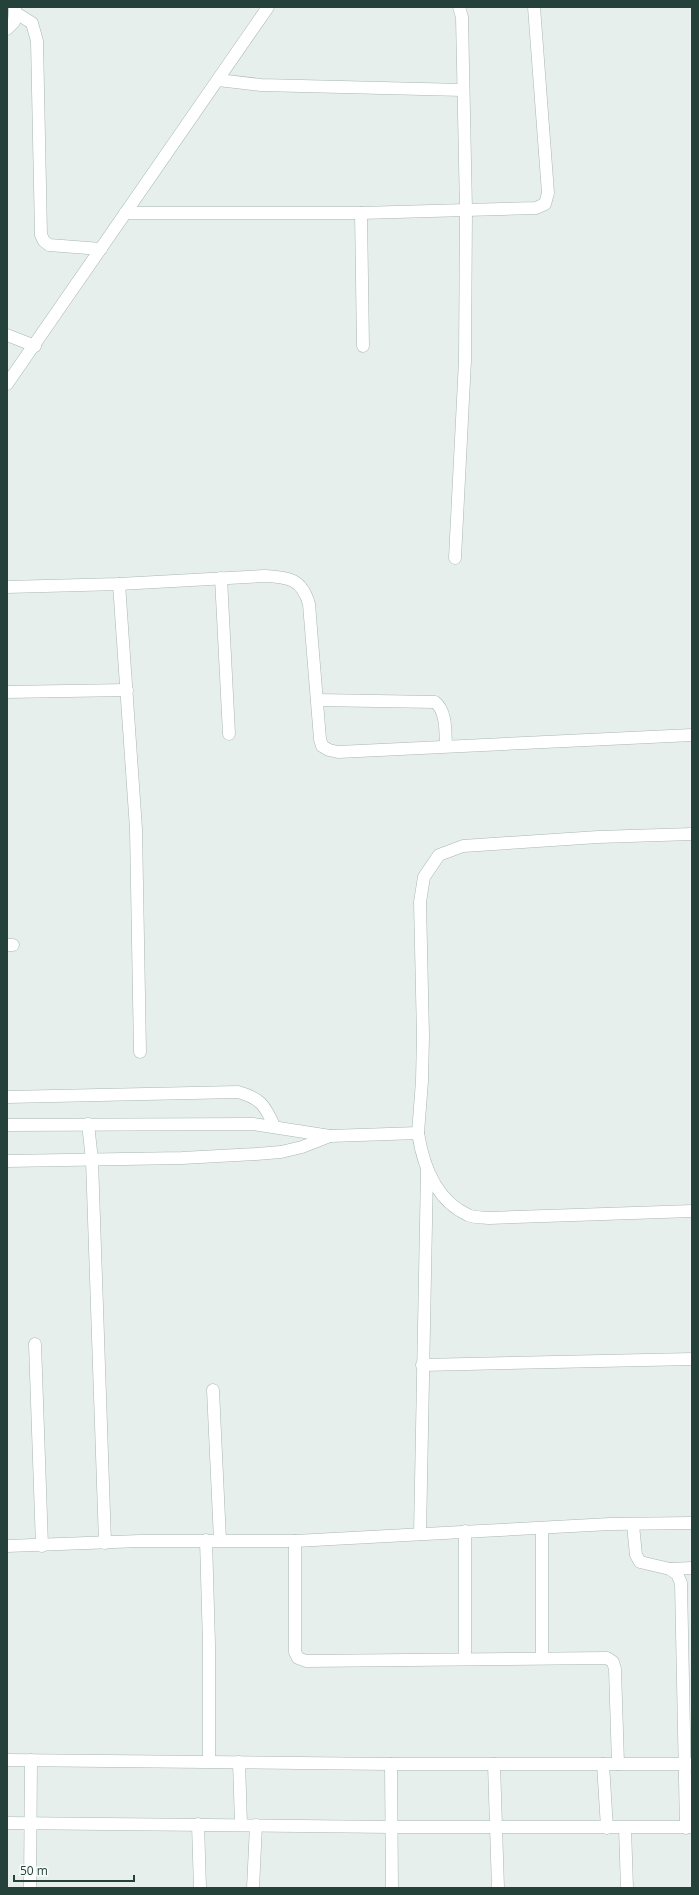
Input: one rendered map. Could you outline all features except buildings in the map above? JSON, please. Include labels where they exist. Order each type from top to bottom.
[{"type":"street","points":[[7,384],[35,346],[268,7]]},
{"type":"street","points":[[455,558],[465,360],[466,210],[462,17],[459,7]]},
{"type":"street","points":[[125,213],[361,213],[536,208],[545,204],[548,192],[534,7]]},
{"type":"street","points":[[7,29],[14,22],[16,10],[32,23],[36,36],[41,234],[44,241],[48,245],[101,249]]},
{"type":"street","points":[[218,80],[261,85],[463,90]]},
{"type":"street","points":[[361,213],[363,346]]},
{"type":"street","points":[[7,335],[35,346]]},
{"type":"street","points":[[7,586],[120,584],[221,578],[284,577],[297,583],[305,591],[309,604],[320,739],[322,746],[329,750],[338,752],[446,745],[692,735]]},
{"type":"street","points":[[221,578],[229,734]]},
{"type":"street","points":[[120,584],[136,829],[140,1052]]},
{"type":"street","points":[[7,692],[127,690]]},
{"type":"street","points":[[317,700],[435,702],[440,706],[444,713],[446,745]]},
{"type":"street","points":[[692,834],[598,837],[463,846],[439,856],[424,876],[420,902],[423,1036],[422,1081],[418,1132],[422,1159],[440,1192],[452,1205],[468,1216],[489,1218],[692,1211]]},
{"type":"street","points":[[7,1097],[238,1092],[250,1095],[260,1101],[268,1111],[274,1126]]},
{"type":"street","points":[[88,1124],[92,1160],[105,1543]]},
{"type":"street","points":[[7,1125],[253,1124],[274,1126],[330,1136],[418,1132]]},
{"type":"street","points":[[7,1161],[221,1157],[281,1152],[302,1147],[330,1136]]},
{"type":"street","points":[[420,1534],[422,1365],[427,1170]]},
{"type":"street","points":[[36,1344],[42,1546]]},
{"type":"street","points":[[422,1365],[692,1359]]},
{"type":"street","points":[[213,1390],[220,1540]]},
{"type":"street","points":[[7,1546],[206,1540],[295,1541],[610,1524],[633,1525],[692,1523]]},
{"type":"street","points":[[633,1525],[636,1555],[640,1562],[670,1569],[692,1568]]},
{"type":"street","points":[[542,1528],[542,1658]]},
{"type":"street","points":[[465,1531],[465,1659]]},
{"type":"street","points":[[206,1540],[209,1645],[209,1761]]},
{"type":"street","points":[[295,1541],[295,1645],[298,1658],[306,1661],[607,1658],[613,1662],[615,1669],[618,1764]]},
{"type":"street","points":[[7,1823],[689,1828],[689,1764],[682,1592],[677,1574],[670,1569]]},
{"type":"street","points":[[7,1760],[391,1764],[689,1764]]},
{"type":"street","points":[[30,1888],[31,1760]]},
{"type":"street","points":[[239,1762],[241,1824]]},
{"type":"street","points":[[391,1764],[392,1888]]},
{"type":"street","points":[[494,1764],[498,1888]]},
{"type":"street","points":[[603,1764],[607,1828]]},
{"type":"street","points":[[198,1824],[200,1888]]},
{"type":"street","points":[[253,1888],[256,1825]]},
{"type":"street","points":[[625,1828],[627,1888]]}]
